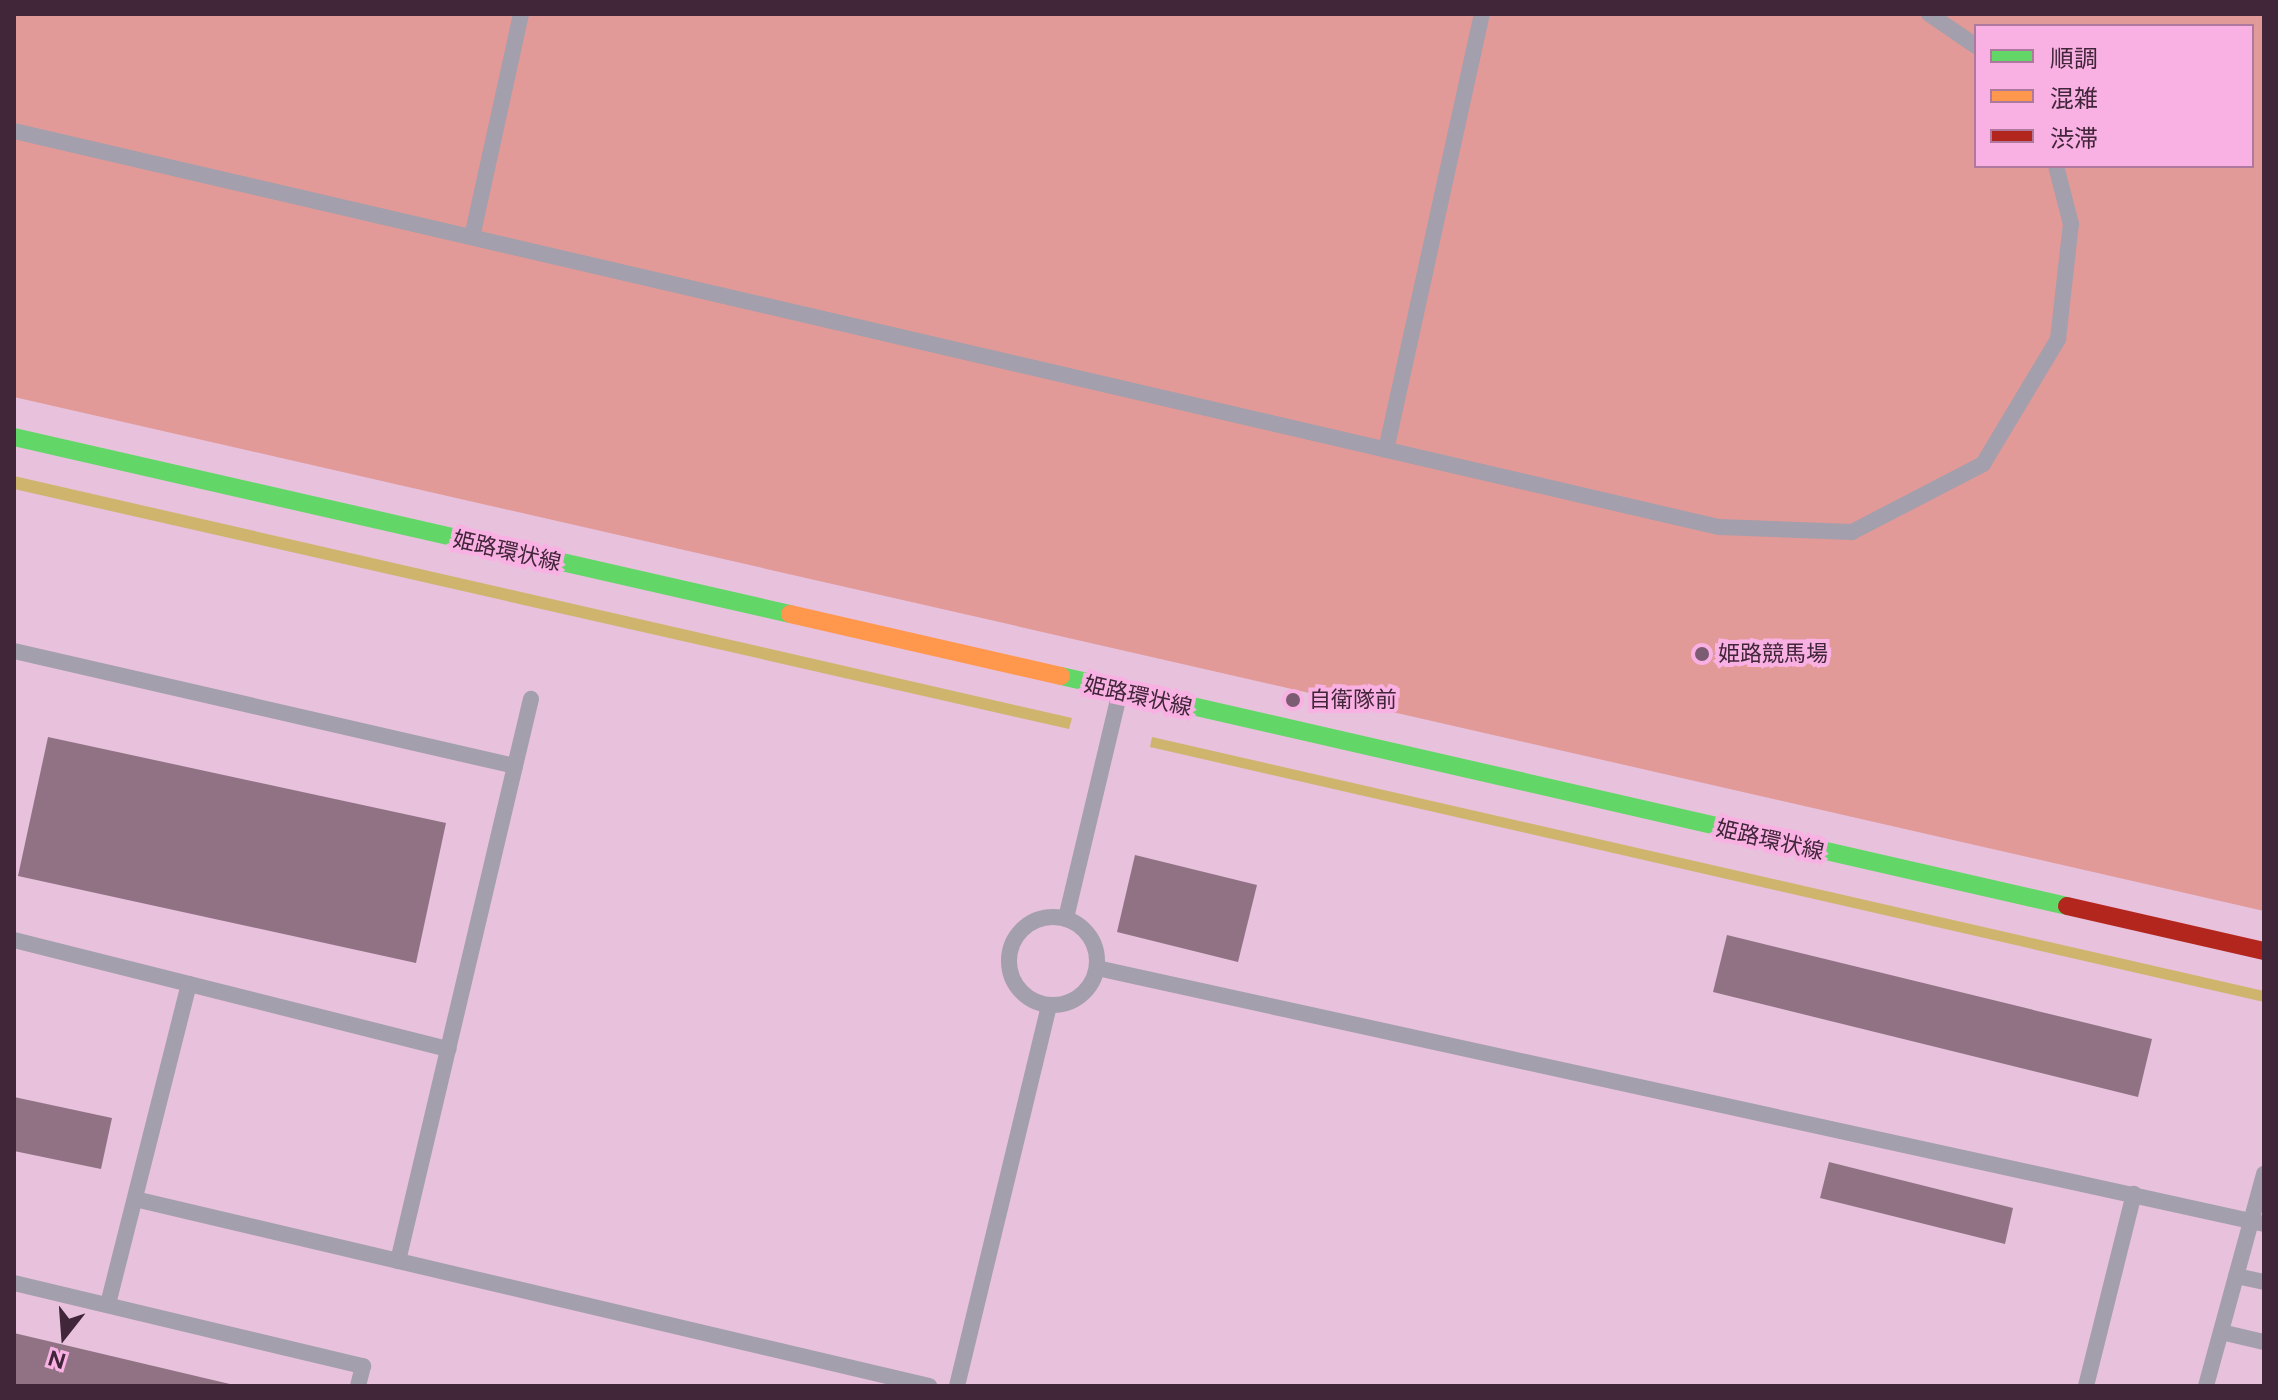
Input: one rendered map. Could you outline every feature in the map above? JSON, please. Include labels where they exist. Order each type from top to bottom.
[{"type":"main road","name":"姫路環状線","points":[[14,437],[2264,951]]},
{"type":"lane","points":[[472,237],[521,14]]},
{"type":"lane","points":[[1386,450],[1482,14]]},
{"type":"lane","points":[[1929,14],[1974,45]]},
{"type":"lane","points":[[14,131],[1719,527],[1852,532],[1983,464],[2058,339],[2071,224],[2057,168]]},
{"type":"lane","points":[[14,651],[515,766]]},
{"type":"lane","points":[[1066,918],[1120,692]]},
{"type":"lane","points":[[398,1261],[531,699]]},
{"type":"lane","points":[[1044,918],[1066,918],[1084,929],[1090,938],[1095,947],[1097,968],[1088,988],[1072,1002],[1049,1007],[1030,1000],[1015,985],[1008,965],[1011,944],[1024,927],[1044,918]]},
{"type":"lane","points":[[14,940],[449,1049]]},
{"type":"lane","points":[[1097,968],[2258,1222]]},
{"type":"lane","points":[[108,1304],[189,984]]},
{"type":"lane","points":[[957,1386],[1049,1007]]},
{"type":"lane","points":[[2206,1386],[2236,1276],[2258,1222],[2264,1174]]},
{"type":"lane","points":[[2086,1386],[2134,1194]]},
{"type":"lane","points":[[135,1199],[929,1386]]},
{"type":"lane","points":[[2236,1276],[2264,1282]]},
{"type":"lane","points":[[14,1283],[363,1366],[358,1386]]},
{"type":"lane","points":[[2221,1332],[2264,1342]]},
{"type":"shaded area","name":"姫路競馬場","points":[[14,14],[2264,14],[2264,911],[14,397]]},
{"type":"shaded area","points":[[14,476],[1072,718],[1069,729],[14,489]]},
{"type":"shaded area","points":[[1152,737],[2264,991],[2264,1002],[1150,747]]},
{"type":"building","points":[[48,737],[446,823],[416,963],[18,876]]},
{"type":"building","points":[[1135,855],[1257,885],[1238,962],[1117,932]]},
{"type":"building","points":[[1727,935],[2152,1039],[2138,1097],[1713,992]]},
{"type":"building","points":[[14,1097],[112,1118],[101,1169],[14,1151]]},
{"type":"building","points":[[1829,1162],[2013,1208],[2005,1244],[1820,1198]]},
{"type":"building","points":[[14,1333],[234,1385],[234,1386],[14,1386]]},
{"type":"traffic: fast","points":[[14,437],[790,614]]},
{"type":"traffic: fast","points":[[1061,676],[2067,906]]},
{"type":"traffic: slow","points":[[790,614],[1061,676]]},
{"type":"traffic: jam","points":[[2067,906],[2264,951]]},
{"type":"place","name":"姫路競馬場","points":[[1702,654]]},
{"type":"place","name":"自衛隊前","points":[[1293,700]]}]
